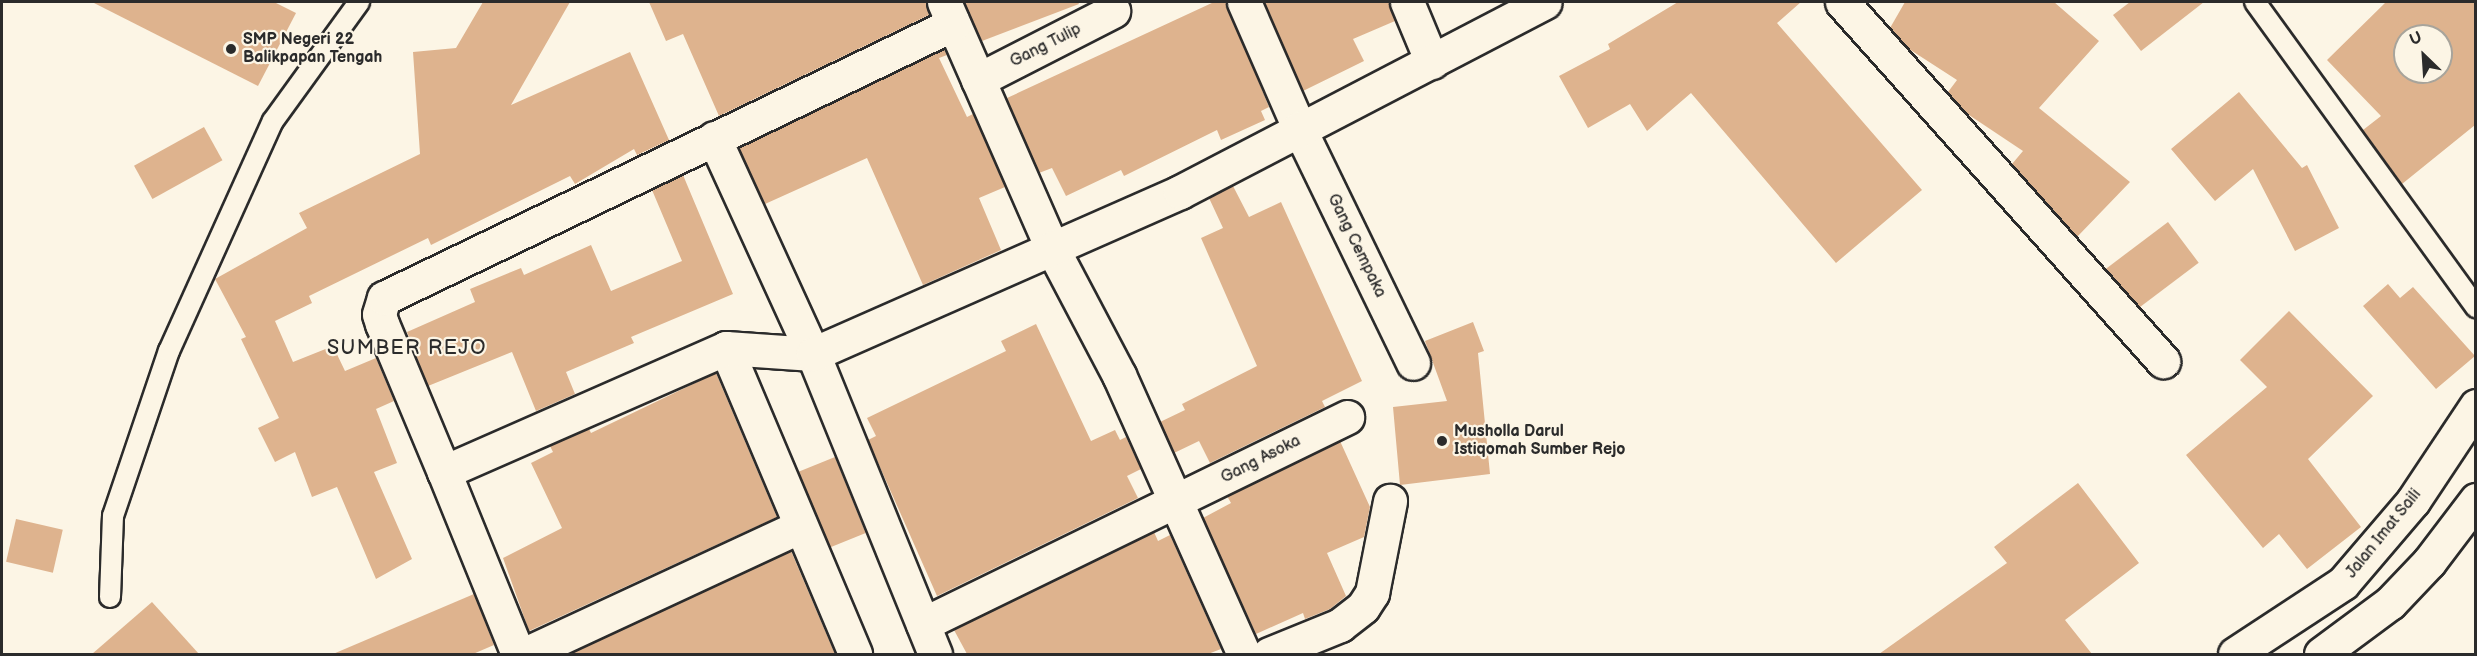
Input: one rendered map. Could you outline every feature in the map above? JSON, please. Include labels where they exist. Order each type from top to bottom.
[{"type":"street","name":"Gang Cempaka","points":[[1244,2],[1299,128],[1413,363]]},
{"type":"street","points":[[1407,2],[1432,62]]},
{"type":"street","points":[[444,472],[726,348],[813,354],[1180,192],[1299,128],[1432,62],[1545,2]]},
{"type":"street","points":[[1842,2],[2163,361]]},
{"type":"street","name":"Gang Tulip","points":[[978,80],[1113,11]]},
{"type":"street","points":[[518,654],[382,324],[379,314],[384,298],[714,138],[948,13],[1052,248],[1119,375],[1244,654]]},
{"type":"street","points":[[714,138],[813,354],[935,654]]},
{"type":"street","points":[[726,348],[799,527],[855,654]]},
{"type":"street","name":"Jalan Imat Saili","points":[[2235,654],[2343,583],[2413,501],[2475,406]]},
{"type":"street","name":"Gang Asoka","points":[[922,624],[1175,503],[1347,417]]},
{"type":"street","points":[[2321,654],[2390,603],[2428,562],[2475,500]]},
{"type":"street","points":[[1269,654],[1340,625],[1363,607],[1372,593],[1390,501]]},
{"type":"street","points":[[525,654],[799,527]]},
{"type":"lane","points":[[110,597],[113,516],[169,351],[273,121],[359,2]]},
{"type":"lane","points":[[2255,2],[2475,307]]},
{"type":"building","name":"SMP Negeri 22 Balikpapan Tengah","points":[[92,2],[274,2],[296,13],[258,86]]},
{"type":"building","points":[[483,2],[570,2],[511,105],[630,52],[669,140],[637,155],[634,149],[575,184],[570,176],[431,245],[428,238],[309,296],[312,303],[275,321],[293,362],[333,346],[345,371],[376,358],[394,401],[376,409],[397,463],[374,472],[412,559],[376,579],[337,487],[312,497],[295,452],[275,462],[258,428],[279,418],[241,339],[246,337],[215,279],[307,228],[299,213],[420,154],[413,52],[456,48]]},
{"type":"building","points":[[649,2],[926,2],[929,15],[719,116],[683,34],[666,41]]},
{"type":"building","points":[[964,2],[1078,2],[1079,4],[982,41]]},
{"type":"building","points":[[1214,2],[1226,2],[1269,107],[1261,111],[1265,120],[1221,140],[1217,130],[1124,176],[1121,170],[1066,196],[1052,168],[1039,173],[1007,98]]},
{"type":"building","points":[[1264,2],[1389,2],[1395,21],[1353,39],[1364,61],[1303,91]]},
{"type":"building","points":[[1678,2],[1801,2],[1777,23],[1922,190],[1836,263],[1691,93],[1647,131],[1630,104],[1588,128],[1559,76],[1610,49],[1608,44]]},
{"type":"building","points":[[1905,2],[2054,2],[2099,41],[2039,108],[2130,182],[2077,237],[2012,164],[2023,151],[1966,113],[1948,92],[1957,80],[1909,49],[1890,28]]},
{"type":"building","points":[[2130,2],[2204,2],[2141,51],[2113,15]]},
{"type":"building","points":[[2386,2],[2475,2],[2475,125],[2402,184],[2363,130],[2381,116],[2327,60]]},
{"type":"building","points":[[944,49],[947,55],[939,58],[967,117],[973,114],[1005,187],[979,198],[1001,250],[923,285],[867,158],[765,204],[739,148]]},
{"type":"building","points":[[2239,92],[2302,168],[2307,165],[2339,228],[2295,251],[2253,169],[2215,201],[2171,149]]},
{"type":"building","points":[[204,127],[222,160],[152,199],[134,166]]},
{"type":"building","points":[[683,175],[733,294],[631,337],[634,343],[566,372],[575,394],[536,411],[512,352],[428,386],[407,332],[475,302],[470,289],[521,268],[524,275],[591,245],[611,291],[682,261],[652,190]]},
{"type":"building","points":[[1233,186],[1249,217],[1281,202],[1362,381],[1322,401],[1325,407],[1210,463],[1199,441],[1174,453],[1160,422],[1185,410],[1182,404],[1257,366],[1201,238],[1223,228],[1209,198]]},
{"type":"building","points":[[2168,222],[2199,263],[2136,310],[2106,269]]},
{"type":"building","points":[[2388,284],[2400,298],[2413,287],[2475,356],[2436,389],[2363,306]]},
{"type":"building","points":[[2289,311],[2373,396],[2308,459],[2361,527],[2307,569],[2279,534],[2263,548],[2186,455],[2267,387],[2240,360]]},
{"type":"building","name":"Musholla Darul Istiqomah Sumber Rejo","points":[[1473,322],[1484,351],[1478,353],[1490,474],[1400,485],[1393,407],[1447,401],[1425,341]]},
{"type":"building","points":[[1036,324],[1091,441],[1115,430],[1120,440],[1126,437],[1141,469],[1127,476],[1138,498],[937,596],[868,440],[876,436],[867,418],[1006,351],[1001,341]]},
{"type":"building","points":[[716,373],[777,517],[529,631],[503,558],[562,528],[531,463],[553,452],[550,446],[589,429],[591,433]]},
{"type":"building","points":[[1340,441],[1370,507],[1364,537],[1327,553],[1346,596],[1330,609],[1305,619],[1303,613],[1256,634],[1203,518],[1231,503],[1227,496]]},
{"type":"building","points":[[835,457],[866,533],[829,548],[798,472]]},
{"type":"building","points":[[2078,483],[2139,563],[2065,620],[2092,654],[1879,654],[2007,563],[1994,547]]},
{"type":"building","points":[[16,519],[63,530],[53,573],[6,562]]},
{"type":"building","points":[[1154,532],[1158,541],[1170,535],[1221,649],[1208,654],[967,654],[954,630]]},
{"type":"building","points":[[791,551],[835,654],[569,654]]},
{"type":"building","points":[[474,594],[494,645],[473,654],[333,654]]},
{"type":"building","points":[[152,602],[199,654],[92,654]]},
{"type":"place","name":"SMP Negeri 22 Balikpapan Tengah","points":[[231,49]]},
{"type":"place","name":"Musholla Darul Istiqomah Sumber Rejo","points":[[1442,441]]},
{"type":"district","name":"SUMBER REJO","points":[[407,348]]}]
